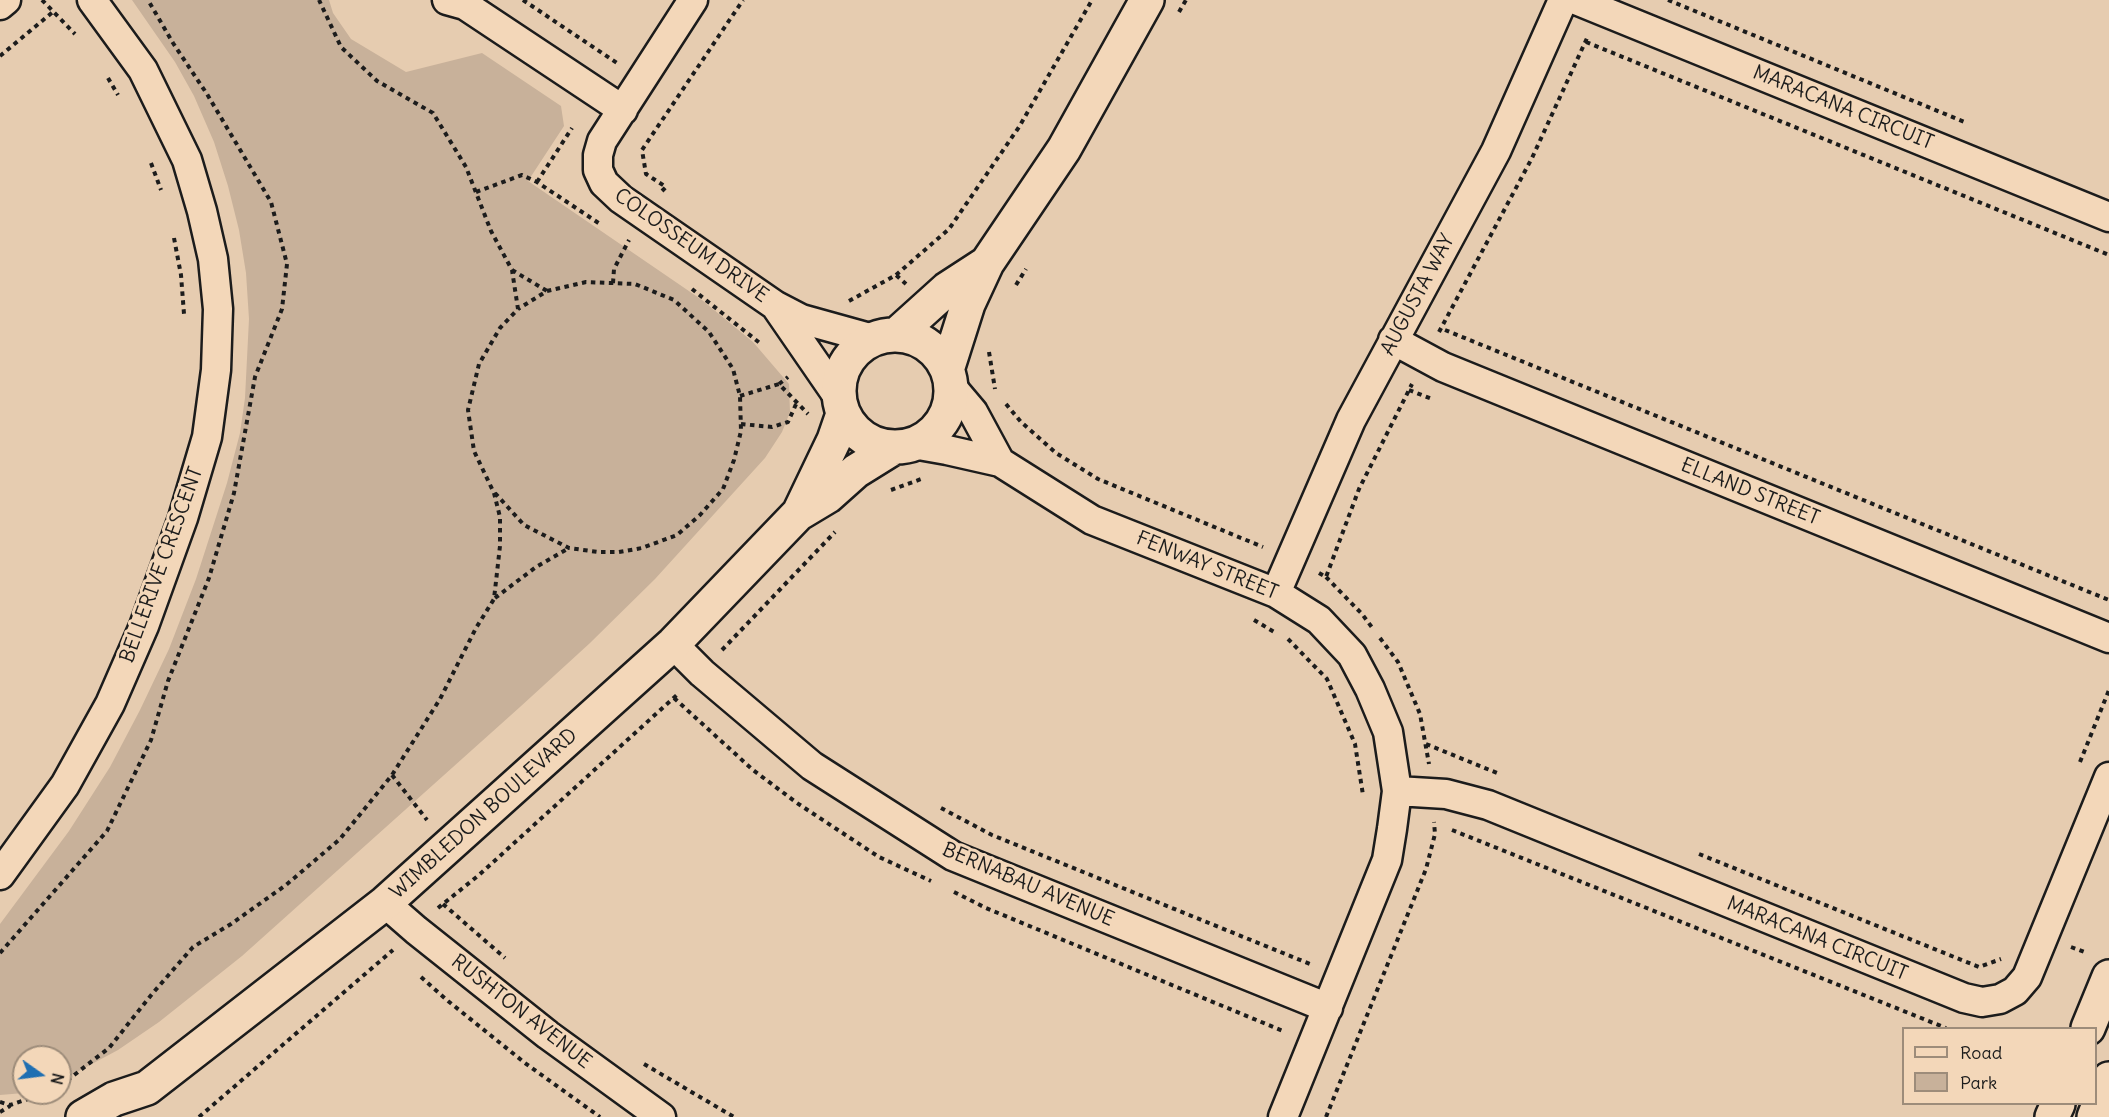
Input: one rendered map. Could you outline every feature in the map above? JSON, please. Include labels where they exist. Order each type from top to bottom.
[{"type":"street","points":[[0,5],[6,0]]},
{"type":"street","name":"BELLERIVE CRESCENT","points":[[0,875],[65,785],[110,704],[140,635],[183,518],[207,437],[216,370],[218,309],[213,259],[187,160],[143,70],[92,0]]},
{"type":"street","points":[[447,0],[465,5],[623,110]]},
{"type":"street","name":"COLOSSEUM DRIVE","points":[[693,0],[602,141],[598,155],[598,170],[604,183],[621,199],[776,306],[810,321],[885,337]]},
{"type":"street","points":[[987,263],[947,289],[885,337],[861,347],[850,357],[839,384],[841,406],[851,427],[863,438],[877,445],[903,446],[927,438],[946,415],[950,400],[949,378],[968,304],[987,263],[1064,149],[1147,0]]},
{"type":"street","name":"AUGUSTA WAY","points":[[1276,593],[1351,420],[1496,151],[1563,0]]},
{"type":"street","name":"MARACANA CIRCUIT","points":[[1576,0],[2109,217]]},
{"type":"street","name":"COLOSSEUM DRIVE","points":[[776,306],[841,406]]},
{"type":"street","points":[[885,337],[913,338],[927,345],[939,356],[949,378]]},
{"type":"street","name":"ELLAND STREET","points":[[1393,340],[1443,367],[2109,638]]},
{"type":"street","name":"FENWAY STREET","points":[[949,378],[973,412],[1000,462]]},
{"type":"street","name":"WIMBLEDON BOULEVARD","points":[[798,514],[834,440],[841,406]]},
{"type":"street","name":"FENWAY STREET","points":[[903,446],[947,450],[1000,462],[1092,520],[1276,593],[1319,620],[1352,655],[1370,689],[1388,732],[1397,791],[1387,860],[1283,1117]]},
{"type":"street","name":"WIMBLEDON BOULEVARD","points":[[83,1117],[114,1099],[147,1088],[385,903],[673,644],[798,514],[828,496],[856,471],[903,446]]},
{"type":"street","name":"BERNABAU AVENUE","points":[[673,644],[702,673],[812,766],[953,856],[1328,1008]]},
{"type":"street","name":"MARACANA CIRCUIT","points":[[1397,791],[1446,794],[1488,805],[1964,998],[1982,1002],[2000,999],[2015,991],[2027,977],[2109,777]]},
{"type":"street","name":"RUSHTON AVENUE","points":[[385,903],[548,1035],[661,1117]]},
{"type":"street","points":[[2088,1027],[2100,966]]},
{"type":"street","points":[[2094,1117],[2109,1079]]},
{"type":"street","name":"WIMBLEDON BOULEVARD","points":[[130,1117],[147,1088]]},
{"type":"path","points":[[42,0],[79,37]]},
{"type":"path","points":[[319,0],[341,47],[377,81],[433,114],[466,167],[491,231],[512,270],[518,309]]},
{"type":"path","points":[[523,0],[617,63]]},
{"type":"path","points":[[613,283],[614,269],[627,243],[666,186],[646,174],[642,150],[743,0]]},
{"type":"path","points":[[896,275],[949,229],[1019,127],[1092,0]]},
{"type":"path","points":[[1668,0],[1977,127]]},
{"type":"path","points":[[0,56],[54,11]]},
{"type":"path","points":[[1586,42],[2109,255]]},
{"type":"path","points":[[105,74],[123,102]]},
{"type":"path","points":[[150,160],[162,193]]},
{"type":"path","points":[[476,192],[522,176],[537,182],[609,231]]},
{"type":"path","points":[[173,235],[181,275],[184,322]]},
{"type":"path","points":[[618,237],[636,249]]},
{"type":"path","points":[[512,270],[547,291]]},
{"type":"path","points":[[494,493],[524,525],[569,548],[619,552],[642,548],[677,535],[700,515],[723,489],[734,460],[741,424],[740,396],[733,369],[709,332],[674,300],[635,284],[586,282],[547,291],[518,309],[500,328],[479,364],[468,410],[474,451],[494,493],[500,517],[500,546],[494,599]]},
{"type":"path","points":[[688,286],[759,341],[766,350]]},
{"type":"path","points":[[1441,329],[2109,600]]},
{"type":"path","points":[[741,424],[772,427],[788,422],[797,402]]},
{"type":"path","points":[[72,1077],[109,1048],[152,994],[194,947],[286,885],[340,839],[387,782],[416,737],[440,699],[476,628],[494,599],[536,567],[569,548]]},
{"type":"path","points":[[1252,619],[1289,640],[1327,679],[1356,744],[1364,803]]},
{"type":"path","points":[[1426,744],[1503,775]]},
{"type":"path","points":[[933,804],[992,835],[1310,964]]},
{"type":"path","points":[[1434,823],[1941,1027]]},
{"type":"path","points":[[1691,851],[1979,967],[2001,959],[2005,950]]},
{"type":"path","points":[[443,904],[506,959]]},
{"type":"path","points":[[2044,936],[2100,966]]},
{"type":"path","points":[[392,950],[400,958]]},
{"type":"path","points":[[1280,1040],[1314,954]]},
{"type":"path","points":[[416,972],[525,1063],[600,1117]]},
{"type":"path","points":[[643,1063],[734,1117]]},
{"type":"path","points":[[0,1102],[10,1105]]},
{"type":"path","points":[[0,1112],[10,1105]]},
{"type":"green space","points":[[132,0],[329,0],[333,13],[351,39],[406,72],[482,53],[561,106],[564,126],[528,181],[702,300],[753,342],[789,384],[790,412],[782,432],[765,458],[655,579],[520,707],[242,956],[159,1022],[118,1050],[72,1075],[72,1045],[12,1045],[12,1094],[0,1095],[0,924],[69,831],[110,767],[140,710],[169,649],[196,579],[227,483],[240,433],[245,398],[249,319],[246,273],[239,230],[214,142],[194,96],[175,62]]}]
